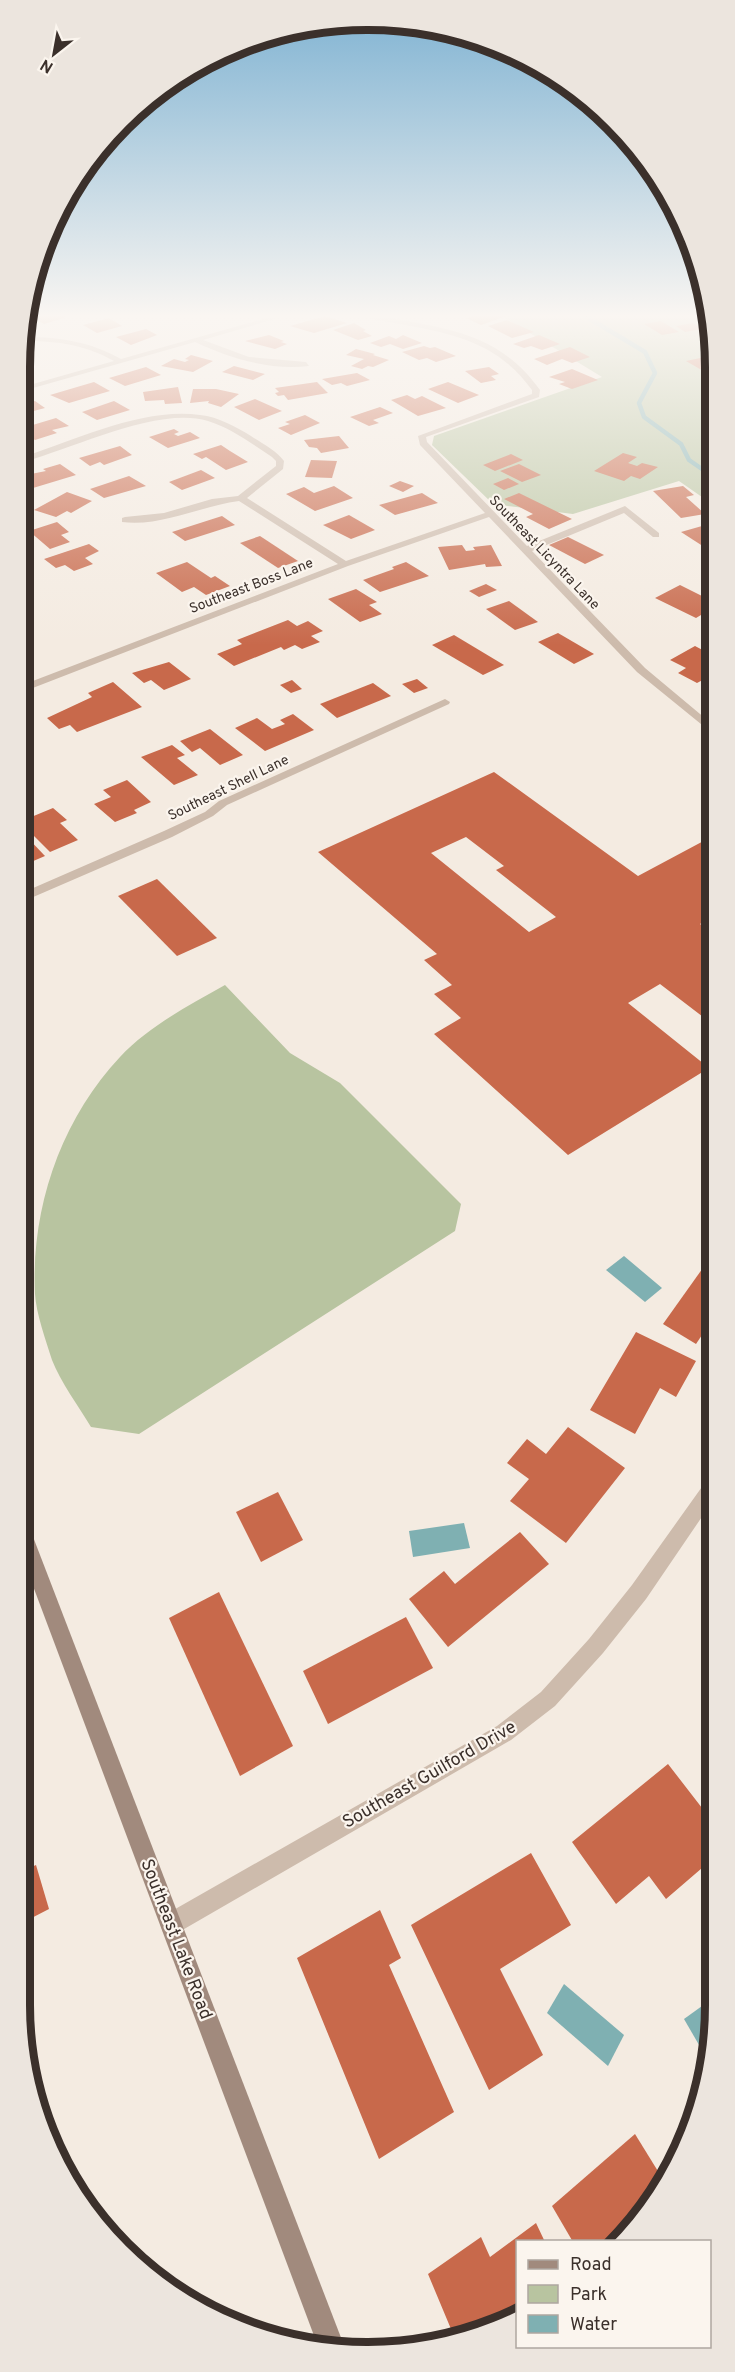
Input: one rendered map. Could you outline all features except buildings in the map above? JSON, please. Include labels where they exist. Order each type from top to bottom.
[{"type":"main road","name":"Southeast Lake Road","points":[[30,1553],[328,2339]]},
{"type":"street","points":[[30,458],[140,424]]},
{"type":"street","points":[[125,519],[165,516],[212,502],[241,498],[276,473],[280,467],[280,461],[275,455],[221,424]]},
{"type":"street","name":"Southeast Licyntra Lane","points":[[458,424],[422,436],[423,443],[640,670],[705,724]]},
{"type":"street","points":[[241,498],[345,564]]},
{"type":"street","points":[[526,550],[625,509],[656,535]]},
{"type":"street","name":"Southeast Boss Lane","points":[[30,686],[345,564],[490,514]]},
{"type":"street","name":"Southeast Shell Lane","points":[[30,894],[168,834],[209,814],[223,803],[445,702]]},
{"type":"street","name":"Southeast Guilford Drive","points":[[171,1924],[504,1734],[548,1700],[596,1646],[639,1592],[705,1497]]},
{"type":"green space","points":[[469,424],[705,424],[705,499],[679,481],[573,514],[493,504],[432,445],[434,436]]},
{"type":"green space","points":[[225,985],[290,1053],[340,1083],[461,1204],[455,1231],[139,1434],[91,1427],[55,1368],[36,1302],[35,1261],[38,1229],[54,1166],[81,1108],[120,1057],[156,1026]]},
{"type":"water","points":[[624,1256],[662,1288],[645,1302],[606,1270]]},
{"type":"water","points":[[464,1523],[470,1548],[413,1557],[409,1531]]},
{"type":"water","points":[[564,1984],[624,2035],[608,2066],[547,2013]]},
{"type":"water","points":[[705,2004],[702,2050],[684,2019]]},
{"type":"waterway","points":[[653,424],[681,444],[689,460],[705,471]]}]
